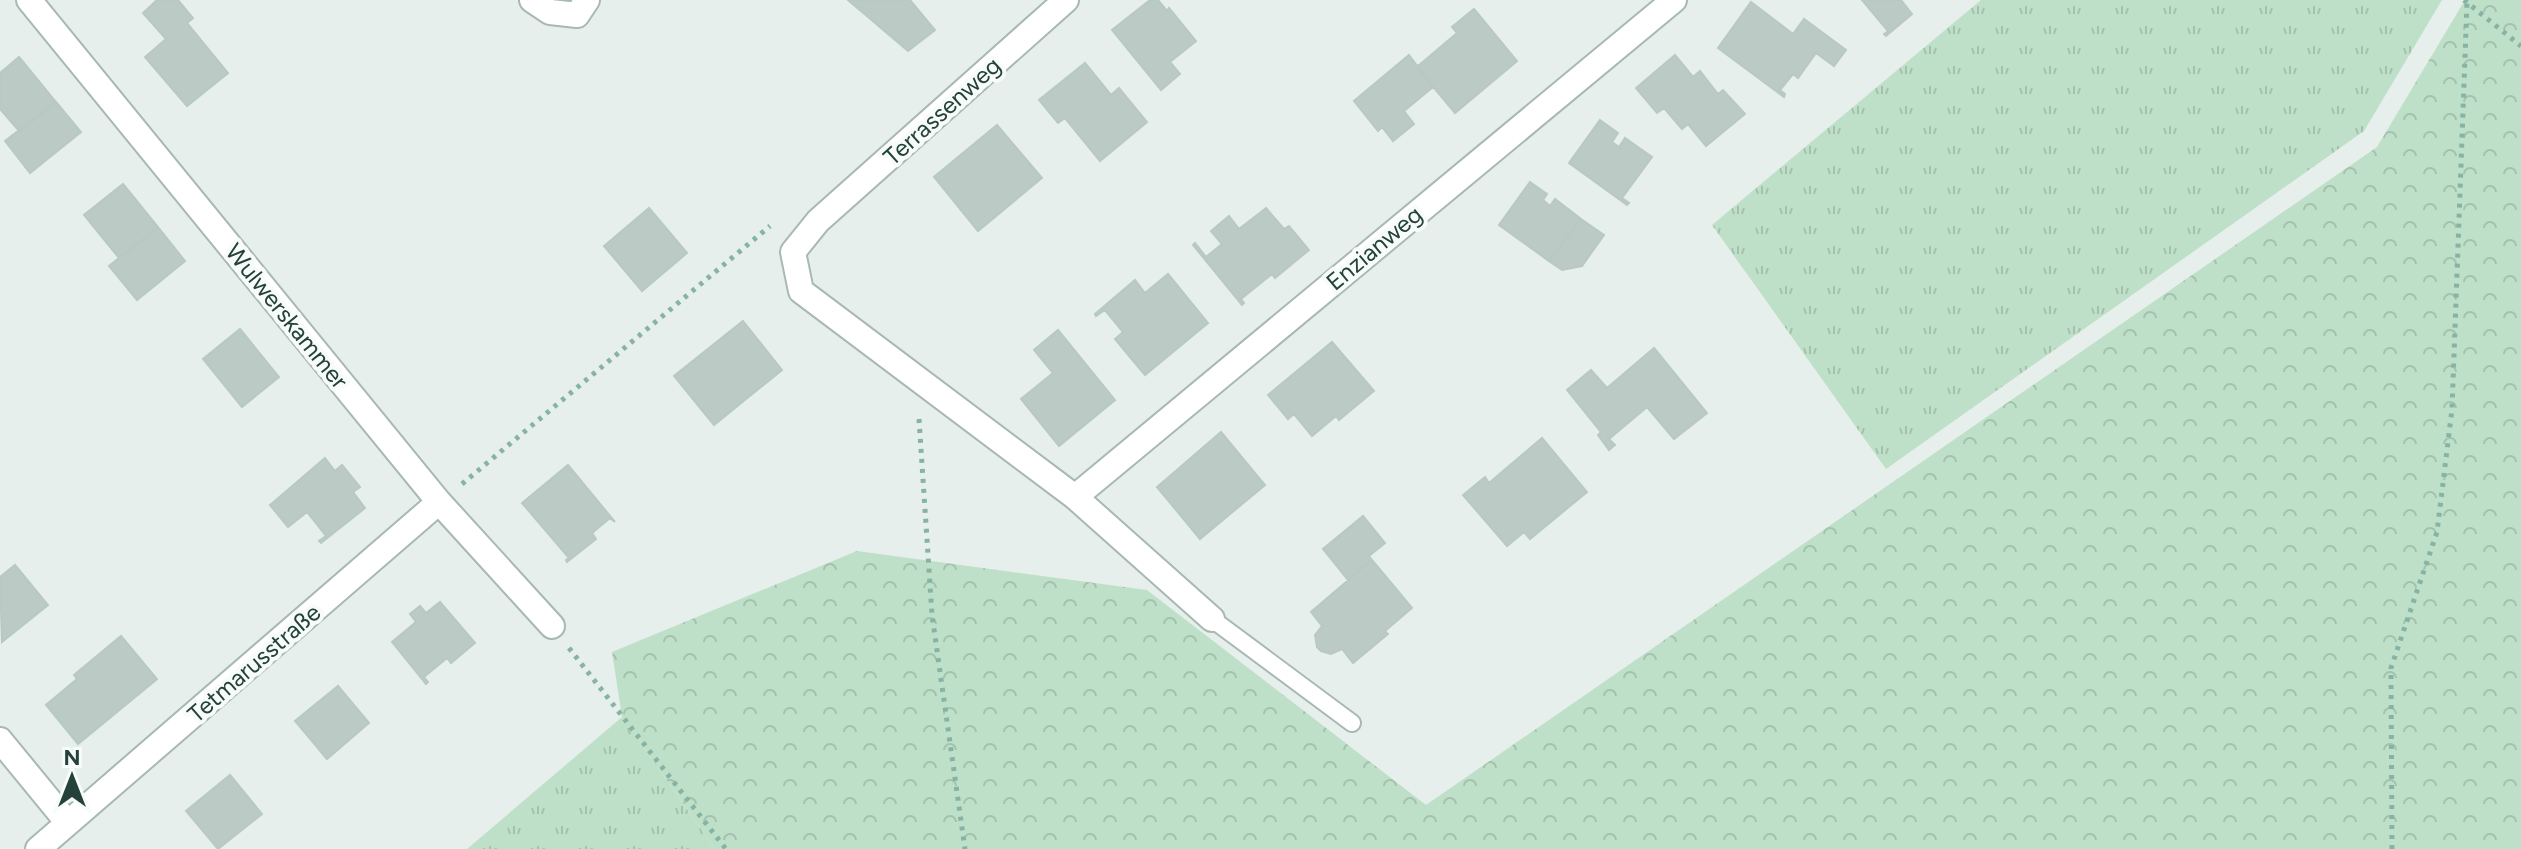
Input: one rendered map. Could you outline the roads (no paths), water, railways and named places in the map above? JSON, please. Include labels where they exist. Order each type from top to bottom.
[{"type":"street","name":"Wulwerskammer","points":[[29,0],[439,502],[552,626]]},
{"type":"street","points":[[532,0],[550,12],[577,15],[587,0]]},
{"type":"street","name":"Terrassenweg","points":[[1066,0],[818,221],[793,252],[801,291],[1075,497]]},
{"type":"street","name":"Enzianweg","points":[[1075,497],[1674,0]]},
{"type":"street","points":[[1075,497],[1212,619]]},
{"type":"street","name":"Tetmarusstraße","points":[[38,849],[439,502]]},
{"type":"street","points":[[0,740],[68,823]]},
{"type":"lane","points":[[1212,619],[1352,723]]}]
